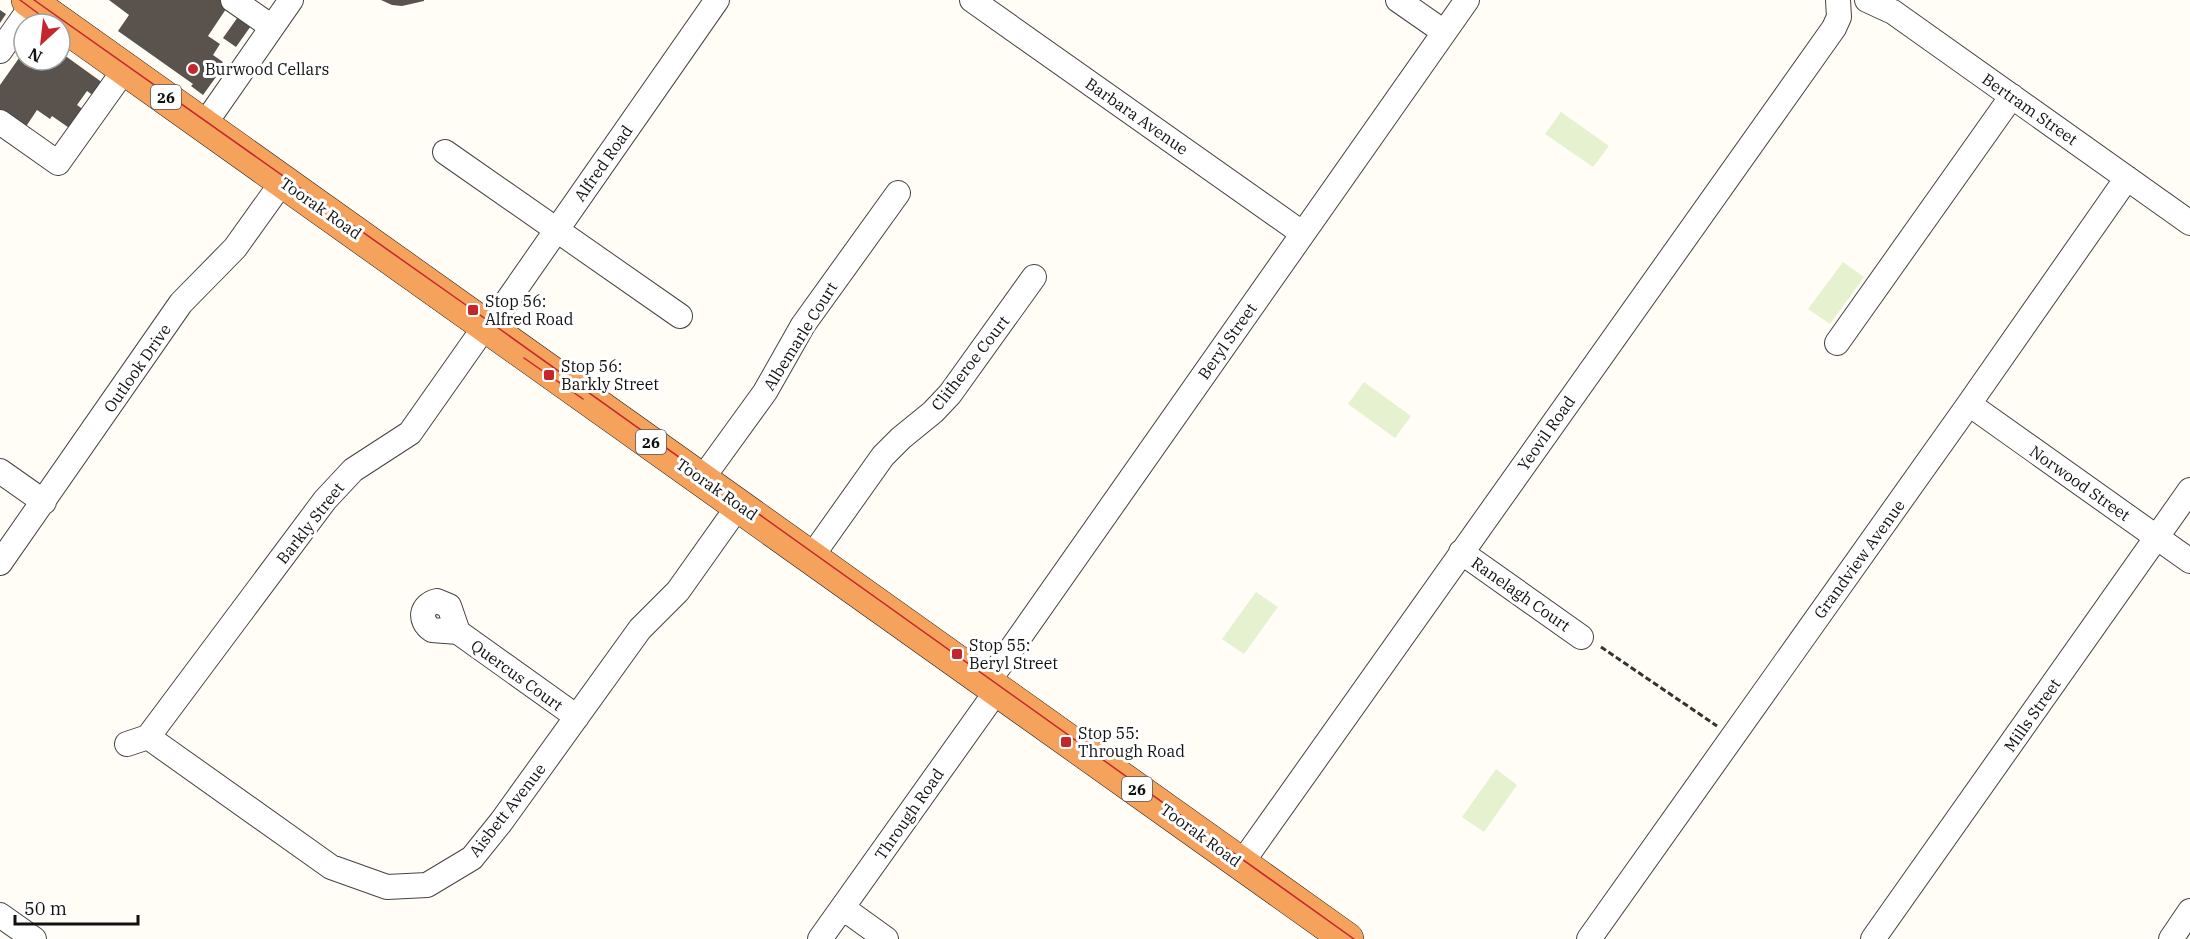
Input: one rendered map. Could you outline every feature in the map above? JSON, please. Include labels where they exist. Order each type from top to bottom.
[{"type":"highway","name":"Toorak Road","points":[[31,2],[1347,939]]},
{"type":"street","points":[[233,0],[272,27]]},
{"type":"street","points":[[204,125],[291,0]]},
{"type":"street","name":"Alfred Road","points":[[488,326],[717,0]]},
{"type":"street","name":"Barbara Avenue","points":[[972,0],[1302,233]]},
{"type":"street","points":[[1398,0],[1444,32]]},
{"type":"street","name":"Beryl Street","points":[[993,686],[1302,233],[1467,0]]},
{"type":"street","name":"Yeovil Road","points":[[1241,864],[1834,28],[1839,17],[1838,0]]},
{"type":"street","name":"Bertram Street","points":[[1867,0],[1893,12],[2190,223]]},
{"type":"street","points":[[0,51],[31,2]]},
{"type":"street","points":[[0,122],[58,163],[125,69]]},
{"type":"street","points":[[1837,343],[2012,96]]},
{"type":"street","points":[[445,152],[680,316]]},
{"type":"street","name":"Grandview Avenue","points":[[1589,939],[2127,178]]},
{"type":"street","name":"Outlook Drive","points":[[0,563],[182,303],[236,248],[283,181]]},
{"type":"street","name":"Albemarle Court","points":[[702,479],[765,392],[803,325],[898,193]]},
{"type":"street","name":"Clitheroe Court","points":[[812,556],[883,456],[950,394],[1034,277]]},
{"type":"street","name":"Barkly Street","points":[[138,740],[325,500],[353,470],[410,433],[488,326]]},
{"type":"street","name":"Norwood Street","points":[[1969,404],[2190,561]]},
{"type":"street","points":[[0,471],[44,502]]},
{"type":"street","name":"Mills Street","points":[[1873,939],[2190,490]]},
{"type":"street","name":"Aisbett Avenue","points":[[138,740],[331,867],[387,887],[428,885],[472,858],[501,822],[640,629],[678,591],[739,505]]},
{"type":"street","name":"Ranelagh Court","points":[[1461,552],[1591,642]]},
{"type":"street","name":"Quercus Court","points":[[458,632],[577,717]]},
{"type":"street","name":"Through Road","points":[[820,939],[993,686]]},
{"type":"street","points":[[843,908],[886,939]]},
{"type":"street","points":[[2171,939],[2190,911]]},
{"type":"street","points":[[0,915],[34,939]]},
{"type":"path","points":[[1591,642],[1718,727]]},
{"type":"green space","points":[[1561,112],[1609,146],[1593,167],[1545,134]]},
{"type":"green space","points":[[1843,262],[1864,277],[1830,324],[1808,309]]},
{"type":"green space","points":[[1364,382],[1411,416],[1395,438],[1348,404]]},
{"type":"green space","points":[[1256,592],[1278,607],[1244,654],[1222,639]]},
{"type":"green space","points":[[1496,769],[1517,785],[1484,832],[1462,817]]},
{"type":"building","points":[[109,0],[221,0],[228,6],[208,36],[220,44],[213,55],[223,62],[203,95],[191,86],[193,84],[118,31],[129,15]]},
{"type":"building","points":[[381,0],[424,0],[424,1],[402,6]]},
{"type":"building","points":[[0,10],[6,14],[0,23]]},
{"type":"building","points":[[240,14],[253,23],[236,47],[223,38]]},
{"type":"building","points":[[72,61],[103,83],[94,96],[87,91],[77,105],[88,113],[75,132],[52,116],[50,119],[37,110],[21,134],[0,119],[0,85],[12,68],[12,72],[72,72]]},
{"type":"tram line","points":[[20,0],[36,12]]},
{"type":"tram line","points":[[34,0],[473,310],[1354,939]]},
{"type":"tram line","points":[[524,358],[583,399]]},
{"type":"place","name":"Burwood Cellars","points":[[193,69]]},
{"type":"place","name":"Stop 56: Alfred Road","points":[[473,310]]},
{"type":"place","name":"Stop 56: Barkly Street","points":[[549,375]]},
{"type":"place","name":"Stop 55: Beryl Street","points":[[957,654]]},
{"type":"place","name":"Stop 55: Through Road","points":[[1066,742]]}]
